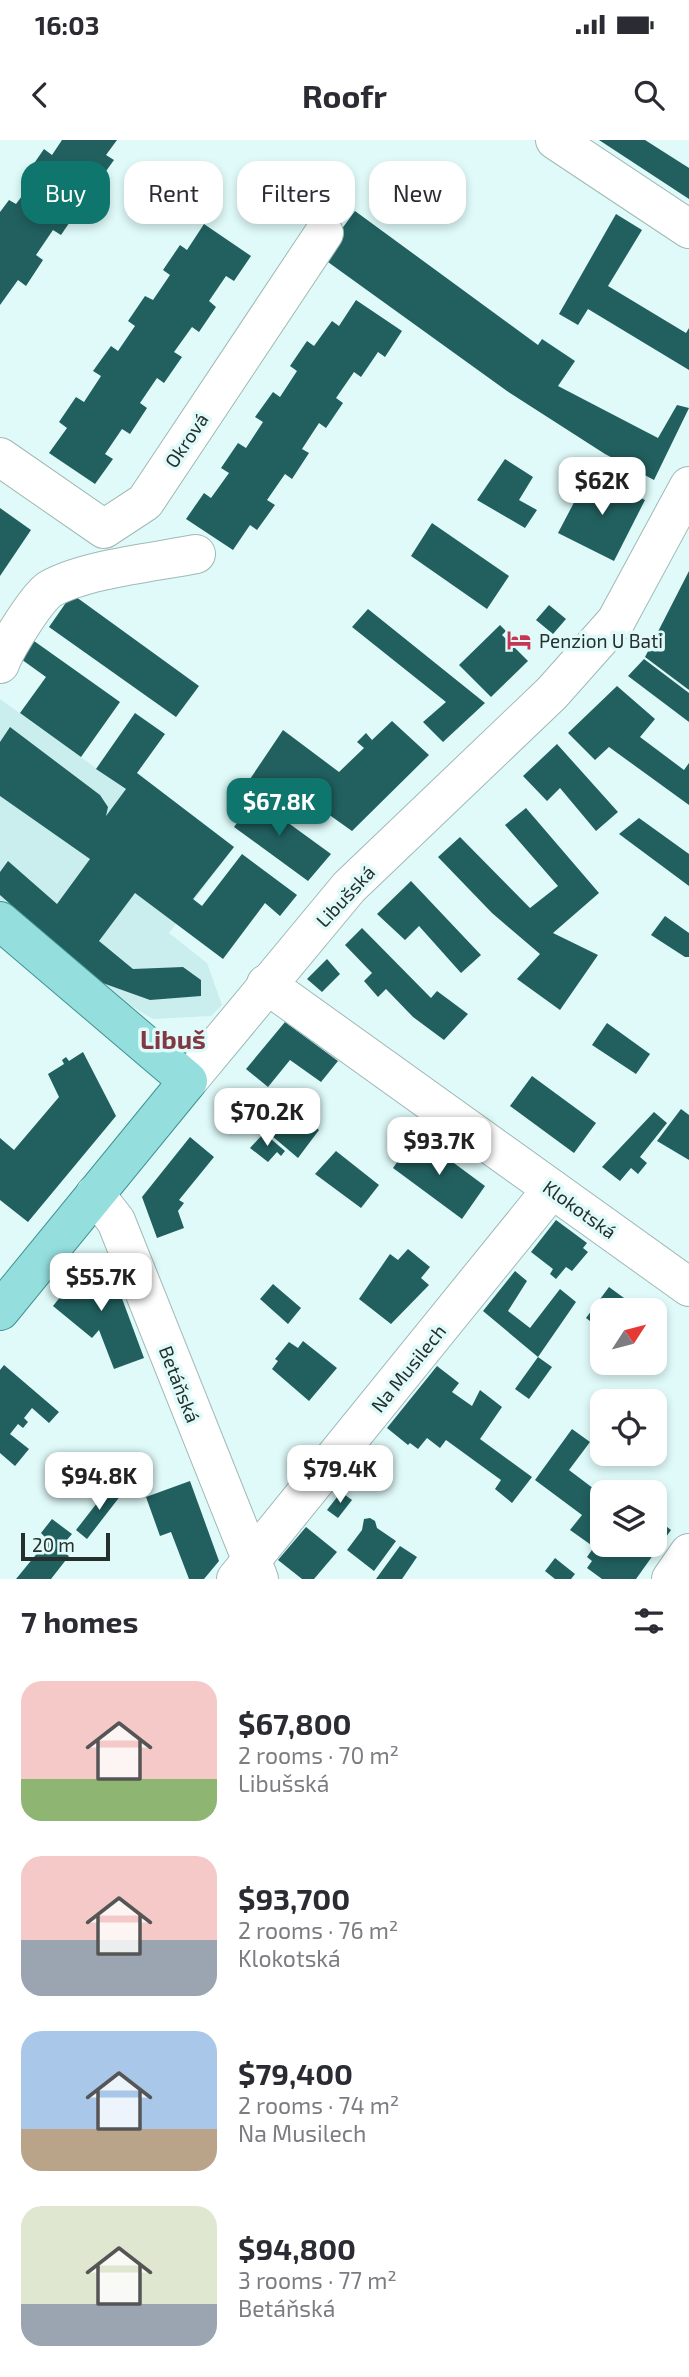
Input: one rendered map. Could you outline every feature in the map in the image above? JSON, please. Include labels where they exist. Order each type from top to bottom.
[{"type":"main road","points":[[0,921],[188,1081]]},
{"type":"main road","name":"Libušská","points":[[0,1311],[188,1081]]},
{"type":"street","points":[[555,140],[689,229]]},
{"type":"street","name":"Okrová","points":[[0,457],[104,529],[145,502],[324,233]]},
{"type":"street","name":"Libušská","points":[[188,1081],[349,887],[552,693],[616,621],[689,486]]},
{"type":"street","points":[[0,664],[5,649],[48,590],[79,577],[196,554]]},
{"type":"street","name":"Klokotská","points":[[266,984],[689,1287]]},
{"type":"street","name":"Na Musilech","points":[[248,1573],[552,1189]]},
{"type":"street","name":"Betáňská","points":[[94,1194],[116,1221],[248,1573]]},
{"type":"street","points":[[671,1579],[689,1553]]},
{"type":"shaded area","points":[[0,699],[125,789],[137,773],[234,847],[169,933],[207,963],[222,1005],[211,1016],[153,1019],[94,985],[0,901]]},
{"type":"building","points":[[62,140],[117,140],[106,155],[114,160],[110,166],[110,161],[36,161],[44,149],[52,155]]},
{"type":"building","points":[[599,140],[645,140],[689,168],[689,199]]},
{"type":"building","points":[[21,197],[21,224],[68,224],[61,235],[53,230],[36,255],[43,260],[26,286],[18,280],[0,305],[0,212],[9,200],[16,204]]},
{"type":"building","points":[[355,211],[369,224],[373,224],[538,345],[542,339],[575,361],[558,386],[658,438],[677,405],[689,408],[654,480],[605,454],[507,391],[321,257],[345,224],[355,224]]},
{"type":"building","points":[[616,214],[642,230],[608,286],[686,333],[689,328],[689,370],[588,309],[578,325],[559,314]]},
{"type":"building","points":[[204,224],[251,256],[234,281],[226,276],[209,301],[216,307],[199,332],[192,327],[174,352],[182,357],[164,383],[157,378],[140,403],[147,408],[130,434],[122,429],[105,454],[113,459],[95,484],[49,453],[67,428],[59,422],[76,397],[84,402],[101,376],[93,371],[111,346],[118,351],[135,326],[128,321],[145,296],[153,300],[170,275],[163,270],[180,245],[187,250]]},
{"type":"building","points":[[356,300],[402,331],[385,357],[378,352],[361,377],[354,372],[336,398],[343,403],[326,428],[319,423],[302,449],[309,453],[292,479],[285,474],[267,500],[275,505],[257,530],[250,525],[233,550],[186,519],[204,493],[211,498],[229,473],[221,468],[238,443],[246,448],[263,422],[255,417],[273,392],[280,397],[297,371],[290,366],[307,341],[314,346],[332,321],[339,326]]},
{"type":"building","points":[[505,459],[533,477],[519,500],[537,510],[525,528],[477,500]]},
{"type":"building","points":[[590,472],[645,500],[614,561],[558,533]]},
{"type":"building","points":[[0,508],[31,530],[0,576]]},
{"type":"building","points":[[432,523],[509,576],[487,609],[411,556]]},
{"type":"building","points":[[689,571],[689,690],[645,657]]},
{"type":"building","points":[[72,594],[199,686],[176,717],[49,627]]},
{"type":"building","points":[[549,605],[566,619],[553,634],[536,620]]},
{"type":"building","points":[[368,609],[485,703],[443,742],[423,722],[446,702],[352,627]]},
{"type":"building","points":[[500,625],[506,631],[502,635],[528,661],[491,697],[459,665]]},
{"type":"building","points":[[27,636],[120,702],[81,757],[20,713],[46,677],[14,654]]},
{"type":"building","points":[[644,659],[689,693],[689,722],[628,676]]},
{"type":"building","points":[[617,686],[655,719],[640,737],[684,770],[689,763],[689,805],[609,747],[595,760],[568,733]]},
{"type":"building","points":[[135,713],[165,734],[137,773],[234,847],[193,899],[202,906],[242,854],[297,895],[280,916],[265,903],[223,959],[135,893],[99,941],[133,969],[183,967],[201,980],[201,996],[150,1000],[97,981],[0,895],[0,872],[8,861],[57,904],[90,859],[0,796],[0,742],[10,727],[100,795],[108,807],[106,816],[126,789],[96,769]]},
{"type":"building","points":[[392,721],[429,755],[352,831],[283,782],[268,801],[246,785],[283,730],[339,772],[364,748],[357,742],[366,733],[372,740]]},
{"type":"building","points":[[557,744],[618,812],[596,831],[560,788],[547,801],[523,776]]},
{"type":"building","points":[[247,793],[331,854],[308,881],[234,827],[239,820],[231,814]]},
{"type":"building","points":[[526,808],[599,893],[553,933],[598,955],[560,1010],[517,979],[540,954],[492,913],[438,857],[460,837],[530,908],[558,886],[505,825]]},
{"type":"building","points":[[639,818],[689,854],[689,886],[619,834]]},
{"type":"building","points":[[411,881],[481,955],[461,973],[419,926],[405,940],[377,914]]},
{"type":"building","points":[[665,916],[689,933],[689,957],[651,935]]},
{"type":"building","points":[[362,928],[431,998],[437,991],[468,1014],[444,1040],[413,1017],[386,989],[378,997],[364,981],[372,973],[345,945]]},
{"type":"building","points":[[327,959],[340,974],[322,992],[307,979]]},
{"type":"building","points":[[285,1022],[338,1061],[321,1082],[290,1060],[268,1087],[246,1069]]},
{"type":"building","points":[[607,1023],[650,1054],[636,1074],[592,1045]]},
{"type":"building","points":[[83,1052],[116,1116],[28,1222],[0,1200],[0,1138],[14,1150],[59,1097],[48,1074],[64,1064],[62,1060],[66,1057],[69,1061]]},
{"type":"building","points":[[532,1076],[596,1123],[574,1153],[510,1106]]},
{"type":"building","points":[[681,1109],[689,1115],[689,1160],[657,1141]]},
{"type":"building","points":[[654,1112],[667,1123],[640,1157],[647,1163],[638,1174],[631,1168],[620,1181],[602,1167]]},
{"type":"building","points":[[280,1113],[290,1123],[299,1113],[319,1130],[298,1158],[265,1130]]},
{"type":"building","points":[[264,1133],[285,1151],[281,1156],[277,1152],[268,1162],[250,1148]]},
{"type":"building","points":[[416,1135],[485,1186],[462,1219],[393,1168]]},
{"type":"building","points":[[190,1137],[214,1157],[179,1200],[184,1203],[178,1211],[184,1228],[157,1238],[142,1197]]},
{"type":"building","points":[[336,1151],[379,1185],[361,1208],[315,1174]]},
{"type":"building","points":[[556,1220],[587,1243],[583,1248],[588,1252],[572,1271],[566,1267],[556,1279],[550,1274],[553,1269],[531,1252]]},
{"type":"building","points":[[408,1249],[430,1267],[421,1278],[429,1285],[391,1324],[359,1299],[390,1254],[398,1260]]},
{"type":"building","points":[[88,1262],[110,1266],[144,1358],[114,1369],[99,1330],[92,1338],[53,1306]]},
{"type":"building","points":[[515,1271],[527,1281],[508,1311],[530,1328],[560,1289],[576,1302],[538,1357],[483,1311]]},
{"type":"building","points":[[273,1284],[301,1308],[288,1324],[260,1299]]},
{"type":"building","points":[[609,1287],[624,1298],[601,1298]]},
{"type":"building","points":[[303,1341],[337,1368],[309,1401],[272,1369],[278,1361],[275,1359],[289,1342],[298,1348]]},
{"type":"building","points":[[538,1357],[552,1367],[529,1399],[515,1389]]},
{"type":"building","points":[[4,1365],[59,1412],[49,1423],[32,1408],[24,1418],[28,1422],[23,1428],[18,1424],[10,1434],[29,1449],[15,1466],[0,1453],[0,1370]]},
{"type":"building","points":[[437,1366],[459,1383],[452,1392],[472,1406],[480,1390],[502,1407],[480,1439],[532,1477],[512,1503],[495,1489],[501,1480],[446,1440],[440,1448],[427,1438],[418,1449],[410,1443],[408,1445],[387,1428]]},
{"type":"building","points":[[572,1429],[590,1442],[569,1470],[590,1486],[590,1544],[570,1530],[582,1515],[535,1480]]},
{"type":"building","points":[[190,1481],[219,1561],[204,1579],[189,1579],[171,1532],[160,1536],[146,1497]]},
{"type":"building","points":[[111,1485],[121,1495],[87,1539],[76,1530]]},
{"type":"building","points":[[341,1492],[352,1500],[338,1518],[327,1510]]},
{"type":"building","points":[[52,1519],[72,1534],[59,1549],[69,1556],[51,1579],[16,1579],[48,1540],[41,1533]]},
{"type":"building","points":[[364,1519],[375,1521],[377,1528],[396,1541],[374,1571],[347,1550],[362,1530]]},
{"type":"building","points":[[306,1527],[337,1552],[314,1579],[302,1579],[278,1560]]},
{"type":"building","points":[[400,1546],[417,1557],[402,1579],[376,1579]]},
{"type":"building","points":[[590,1553],[590,1557],[652,1557],[636,1579],[602,1579],[587,1568],[592,1561],[587,1557]]},
{"type":"building","points":[[555,1558],[575,1574],[571,1579],[555,1579],[545,1571]]},
{"type":"place","name":"Penzion U Bati","points":[[519,640]]},
{"type":"district","name":"Libuš","points":[[173,1038]]}]
